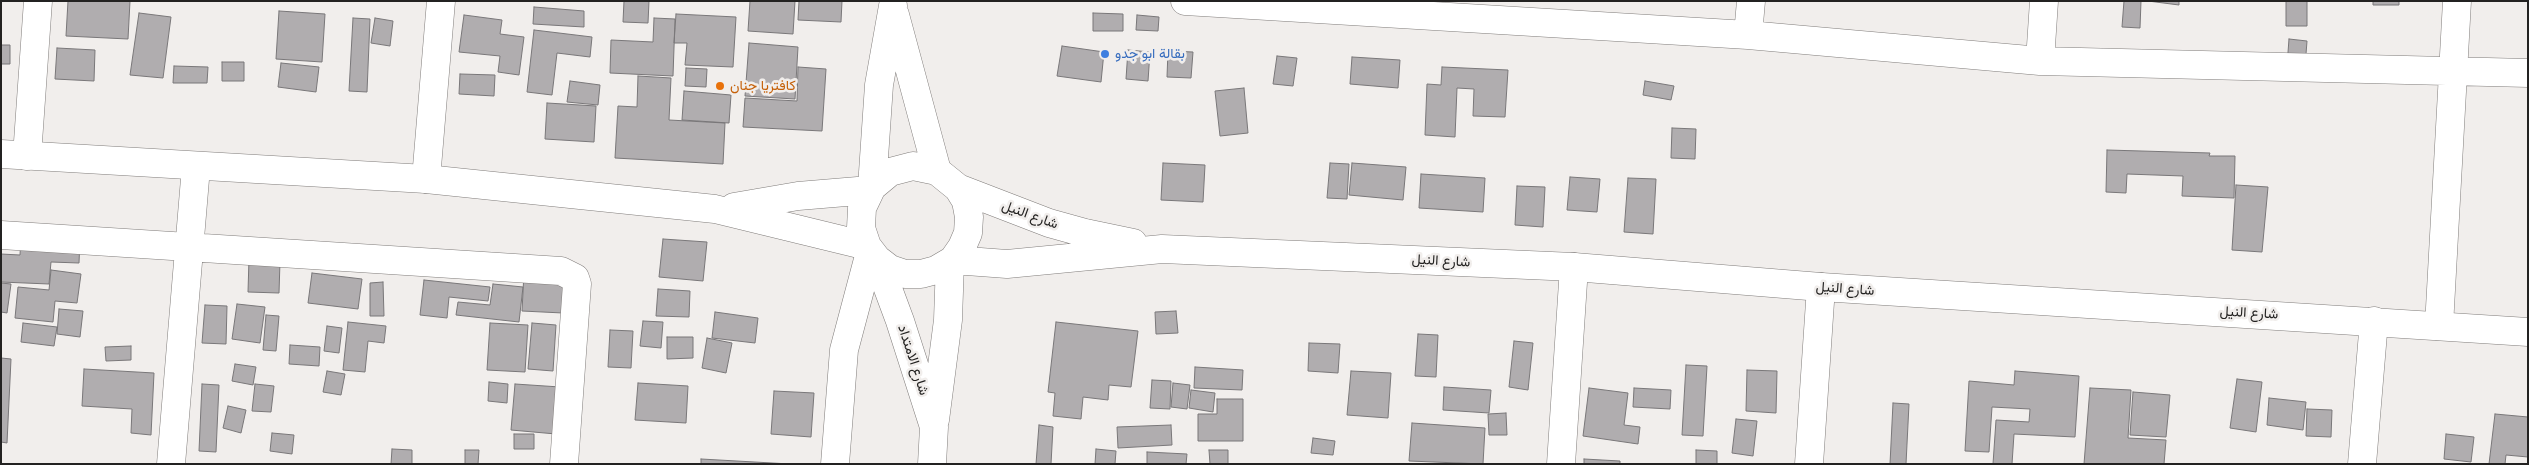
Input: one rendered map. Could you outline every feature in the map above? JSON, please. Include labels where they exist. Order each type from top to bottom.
[{"type":"street","points":[[38,1],[14,155],[426,180],[715,209],[871,253],[890,269],[905,274],[921,274],[936,270],[951,261],[962,248],[968,233],[969,217],[966,201],[958,188],[937,171],[913,166],[890,172],[871,189],[798,196],[758,204],[715,209]]},
{"type":"street","points":[[426,180],[441,1]]},
{"type":"street","points":[[1185,1],[1748,35],[2040,61],[2528,73]]},
{"type":"street","points":[[1748,35],[1751,1]]},
{"type":"street","points":[[2040,61],[2044,1]]},
{"type":"street","points":[[2439,326],[2457,1]]},
{"type":"street","points":[[893,4],[937,171]]},
{"type":"street","points":[[835,464],[844,350],[871,253],[861,228],[862,208],[871,189],[878,85],[893,4]]},
{"type":"street","points":[[171,464],[196,167]]},
{"type":"street","name":"شارع النيل","points":[[958,188],[1049,223],[1085,233],[1162,249]]},
{"type":"street","points":[[1,235],[561,271],[571,275],[577,284],[564,464]]},
{"type":"street","name":"شارع النيل","points":[[951,261],[1007,264],[1162,249],[1574,267],[1821,287],[2528,332]]},
{"type":"street","name":"شارع الامتداد","points":[[871,253],[900,320],[934,427],[932,464]]},
{"type":"street","points":[[934,427],[948,320],[951,261]]},
{"type":"street","points":[[1561,464],[1574,267]]},
{"type":"street","points":[[1809,464],[1821,287]]},
{"type":"street","points":[[2362,464],[2374,321]]},
{"type":"building","points":[[68,1],[130,1],[128,39],[66,36]]},
{"type":"building","points":[[624,1],[649,1],[648,23],[623,22]]},
{"type":"building","points":[[750,1],[795,1],[793,34],[748,31]]},
{"type":"building","points":[[799,1],[842,1],[841,22],[798,20]]},
{"type":"building","points":[[2124,1],[2141,1],[2140,28],[2122,27]]},
{"type":"building","points":[[2148,1],[2179,1],[2179,5]]},
{"type":"building","points":[[2286,1],[2307,1],[2307,26],[2286,26]]},
{"type":"building","points":[[2373,1],[2399,1],[2399,5],[2373,5]]},
{"type":"building","points":[[534,7],[584,11],[584,27],[533,24]]},
{"type":"building","points":[[279,11],[325,14],[322,62],[276,59]]},
{"type":"building","points":[[139,13],[171,17],[163,78],[130,75]]},
{"type":"building","points":[[1093,13],[1123,14],[1123,31],[1093,31]]},
{"type":"building","points":[[676,14],[736,17],[733,67],[685,65],[687,43],[674,43]]},
{"type":"building","points":[[464,15],[502,20],[500,34],[524,37],[519,75],[498,72],[500,56],[459,52]]},
{"type":"building","points":[[1137,15],[1159,17],[1158,31],[1136,30]]},
{"type":"building","points":[[353,18],[370,19],[367,92],[349,91]]},
{"type":"building","points":[[375,18],[393,21],[390,46],[371,43]]},
{"type":"building","points":[[654,18],[675,19],[673,76],[610,73],[611,40],[653,42]]},
{"type":"building","points":[[534,30],[592,37],[590,57],[557,53],[552,95],[527,92]]},
{"type":"building","points":[[2289,39],[2307,41],[2305,67],[2287,66]]},
{"type":"building","points":[[749,43],[798,47],[795,99],[745,96]]},
{"type":"building","points":[[1,45],[10,45],[10,64],[1,64]]},
{"type":"building","points":[[1062,46],[1104,52],[1101,82],[1057,76]]},
{"type":"building","points":[[57,48],[95,50],[94,81],[55,79]]},
{"type":"building","points":[[1128,50],[1150,52],[1148,81],[1126,79]]},
{"type":"building","points":[[1168,51],[1193,52],[1191,78],[1167,77]]},
{"type":"building","points":[[1277,56],[1297,58],[1293,86],[1273,84]]},
{"type":"building","points":[[1352,57],[1400,60],[1398,88],[1350,84]]},
{"type":"building","points":[[222,62],[244,62],[244,81],[222,81]]},
{"type":"building","points":[[281,63],[319,67],[316,92],[278,87]]},
{"type":"building","points":[[174,66],[208,67],[207,83],[173,83]]},
{"type":"building","points":[[798,67],[826,69],[822,131],[743,127],[745,98],[797,101]]},
{"type":"building","points":[[1442,67],[1508,70],[1505,117],[1473,116],[1474,89],[1457,88],[1455,137],[1425,135],[1427,84],[1441,85]]},
{"type":"building","points":[[686,68],[707,69],[706,87],[685,86]]},
{"type":"building","points":[[460,74],[495,75],[494,96],[459,94]]},
{"type":"building","points":[[638,76],[671,78],[669,120],[725,123],[723,164],[615,158],[618,106],[637,107]]},
{"type":"building","points":[[570,81],[600,85],[598,105],[567,102]]},
{"type":"building","points":[[1645,81],[1674,86],[1671,100],[1643,95]]},
{"type":"building","points":[[1244,88],[1248,133],[1220,136],[1215,91]]},
{"type":"building","points":[[684,91],[731,95],[729,123],[682,120]]},
{"type":"building","points":[[547,103],[596,106],[594,142],[545,139]]},
{"type":"building","points":[[1672,128],[1696,129],[1695,159],[1671,158]]},
{"type":"building","points":[[2107,150],[2210,153],[2209,156],[2235,156],[2234,198],[2182,196],[2183,176],[2127,174],[2126,193],[2106,192]]},
{"type":"building","points":[[1163,163],[1205,165],[1203,202],[1161,200]]},
{"type":"building","points":[[1330,163],[1349,164],[1347,199],[1327,198]]},
{"type":"building","points":[[1352,163],[1406,167],[1403,200],[1349,195]]},
{"type":"building","points":[[1421,174],[1485,178],[1483,212],[1419,208]]},
{"type":"building","points":[[1570,177],[1600,179],[1597,212],[1567,210]]},
{"type":"building","points":[[1628,178],[1656,179],[1653,234],[1624,232]]},
{"type":"building","points":[[2236,185],[2268,187],[2262,252],[2232,250]]},
{"type":"building","points":[[1517,186],[1545,187],[1543,227],[1515,225]]},
{"type":"building","points":[[21,236],[80,239],[79,263],[51,262],[49,284],[1,282],[1,254],[20,255]]},
{"type":"building","points":[[663,239],[707,242],[703,281],[659,277]]},
{"type":"building","points":[[249,259],[280,261],[279,293],[248,292]]},
{"type":"building","points":[[51,270],[81,274],[77,303],[55,301],[53,322],[15,318],[18,287],[49,290]]},
{"type":"building","points":[[312,273],[362,279],[358,309],[308,303]]},
{"type":"building","points":[[524,273],[565,275],[563,313],[522,311]]},
{"type":"building","points":[[424,280],[490,287],[488,301],[449,297],[447,318],[420,315]]},
{"type":"building","points":[[383,282],[384,316],[370,316],[370,283]]},
{"type":"building","points":[[1,283],[11,284],[7,313],[1,312]]},
{"type":"building","points":[[493,284],[523,287],[519,322],[456,315],[458,302],[490,305]]},
{"type":"building","points":[[658,289],[690,291],[689,317],[656,316]]},
{"type":"building","points":[[237,304],[265,307],[260,343],[232,339]]},
{"type":"building","points":[[205,305],[227,306],[226,344],[202,343]]},
{"type":"building","points":[[59,309],[83,311],[80,337],[57,334]]},
{"type":"building","points":[[1176,311],[1178,333],[1156,334],[1155,312]]},
{"type":"building","points":[[715,312],[758,318],[755,343],[712,338]]},
{"type":"building","points":[[266,315],[279,316],[276,351],[263,350]]},
{"type":"building","points":[[643,321],[663,322],[661,348],[640,346]]},
{"type":"building","points":[[348,322],[386,326],[384,343],[368,341],[365,372],[343,370]]},
{"type":"building","points":[[1056,322],[1138,331],[1131,387],[1109,385],[1108,400],[1083,397],[1081,419],[1053,416],[1055,393],[1048,392]]},
{"type":"building","points":[[23,323],[57,327],[54,346],[21,342]]},
{"type":"building","points":[[490,323],[528,325],[525,372],[487,370]]},
{"type":"building","points":[[532,323],[556,325],[553,371],[528,369]]},
{"type":"building","points":[[327,326],[342,328],[339,353],[324,351]]},
{"type":"building","points":[[610,330],[633,331],[631,368],[608,367]]},
{"type":"building","points":[[1418,334],[1438,335],[1436,377],[1415,376]]},
{"type":"building","points":[[667,337],[693,337],[693,358],[667,359]]},
{"type":"building","points":[[707,338],[732,343],[726,373],[702,368]]},
{"type":"building","points":[[1514,341],[1533,343],[1528,390],[1509,387]]},
{"type":"building","points":[[1309,343],[1340,344],[1338,373],[1308,371]]},
{"type":"building","points":[[290,345],[320,347],[319,366],[289,364]]},
{"type":"building","points":[[131,346],[131,360],[106,361],[105,347]]},
{"type":"building","points":[[1,358],[11,359],[7,443],[1,442]]},
{"type":"building","points":[[235,364],[256,367],[253,385],[232,381]]},
{"type":"building","points":[[1686,365],[1707,366],[1703,436],[1682,435]]},
{"type":"building","points":[[1195,367],[1243,370],[1242,390],[1194,388]]},
{"type":"building","points":[[84,369],[154,373],[151,435],[131,433],[132,409],[82,406]]},
{"type":"building","points":[[1747,370],[1777,371],[1776,413],[1746,411]]},
{"type":"building","points":[[327,371],[345,374],[341,395],[323,392]]},
{"type":"building","points":[[1351,371],[1391,373],[1388,418],[1347,415]]},
{"type":"building","points":[[2015,371],[2079,376],[2075,437],[2014,434],[2012,464],[1993,464],[1996,420],[2029,422],[2030,409],[1992,407],[1989,452],[1965,451],[1969,381],[2014,385]]},
{"type":"building","points":[[2237,379],[2262,382],[2256,432],[2230,428]]},
{"type":"building","points":[[1152,380],[1171,381],[1170,409],[1150,408]]},
{"type":"building","points":[[489,382],[508,384],[507,403],[488,401]]},
{"type":"building","points":[[638,383],[688,386],[686,423],[635,420]]},
{"type":"building","points":[[1173,383],[1190,385],[1187,409],[1171,407]]},
{"type":"building","points":[[202,384],[219,385],[216,452],[199,451]]},
{"type":"building","points":[[255,384],[274,386],[271,412],[252,411]]},
{"type":"building","points":[[515,384],[560,387],[556,434],[511,430]]},
{"type":"building","points":[[1444,387],[1491,390],[1489,413],[1443,410]]},
{"type":"building","points":[[1589,388],[1628,393],[1624,425],[1640,427],[1638,444],[1583,436]]},
{"type":"building","points":[[1634,388],[1671,390],[1670,409],[1633,407]]},
{"type":"building","points":[[2090,388],[2131,390],[2128,438],[2166,440],[2164,464],[2084,464]]},
{"type":"building","points":[[1191,390],[1215,393],[1213,412],[1189,408]]},
{"type":"building","points":[[774,391],[814,393],[811,437],[771,434]]},
{"type":"building","points":[[2133,392],[2170,395],[2166,437],[2130,435]]},
{"type":"building","points":[[2269,398],[2306,402],[2303,430],[2267,425]]},
{"type":"building","points":[[1217,399],[1243,399],[1243,441],[1198,441],[1198,414],[1217,414]]},
{"type":"building","points":[[1893,403],[1909,404],[1906,464],[1890,464]]},
{"type":"building","points":[[228,406],[246,410],[241,433],[223,428]]},
{"type":"building","points":[[2307,409],[2332,410],[2331,437],[2306,436]]},
{"type":"building","points":[[1506,413],[1507,435],[1489,435],[1488,414]]},
{"type":"building","points":[[2495,414],[2528,417],[2528,457],[2506,455],[2505,464],[2489,464]]},
{"type":"building","points":[[1736,419],[1757,421],[1753,456],[1732,453]]},
{"type":"building","points":[[1412,423],[1485,428],[1483,464],[1409,461]]},
{"type":"building","points":[[1039,425],[1053,427],[1051,464],[1036,464]]},
{"type":"building","points":[[1171,425],[1172,445],[1118,448],[1117,427]]},
{"type":"building","points":[[272,433],[294,435],[292,454],[270,451]]},
{"type":"building","points":[[514,434],[534,434],[534,449],[514,449]]},
{"type":"building","points":[[2446,434],[2474,437],[2471,462],[2444,459]]},
{"type":"building","points":[[1313,438],[1335,441],[1333,455],[1311,453]]},
{"type":"building","points":[[392,449],[412,450],[412,464],[391,464]]},
{"type":"building","points":[[1096,449],[1116,451],[1115,464],[1095,464]]},
{"type":"building","points":[[465,450],[479,450],[478,464],[465,464]]},
{"type":"building","points":[[1209,450],[1228,450],[1228,464],[1210,464]]},
{"type":"building","points":[[1696,450],[1717,451],[1717,464],[1696,464]]},
{"type":"building","points":[[1147,452],[1187,454],[1186,464],[1147,464]]},
{"type":"building","points":[[701,459],[790,464],[701,464]]},
{"type":"building","points":[[1584,459],[1620,461],[1620,464],[1584,464]]},
{"type":"place","name":"بقالة ابو جدو","points":[[1105,54]]},
{"type":"place","name":"كافتريا جنان","points":[[720,86]]}]
